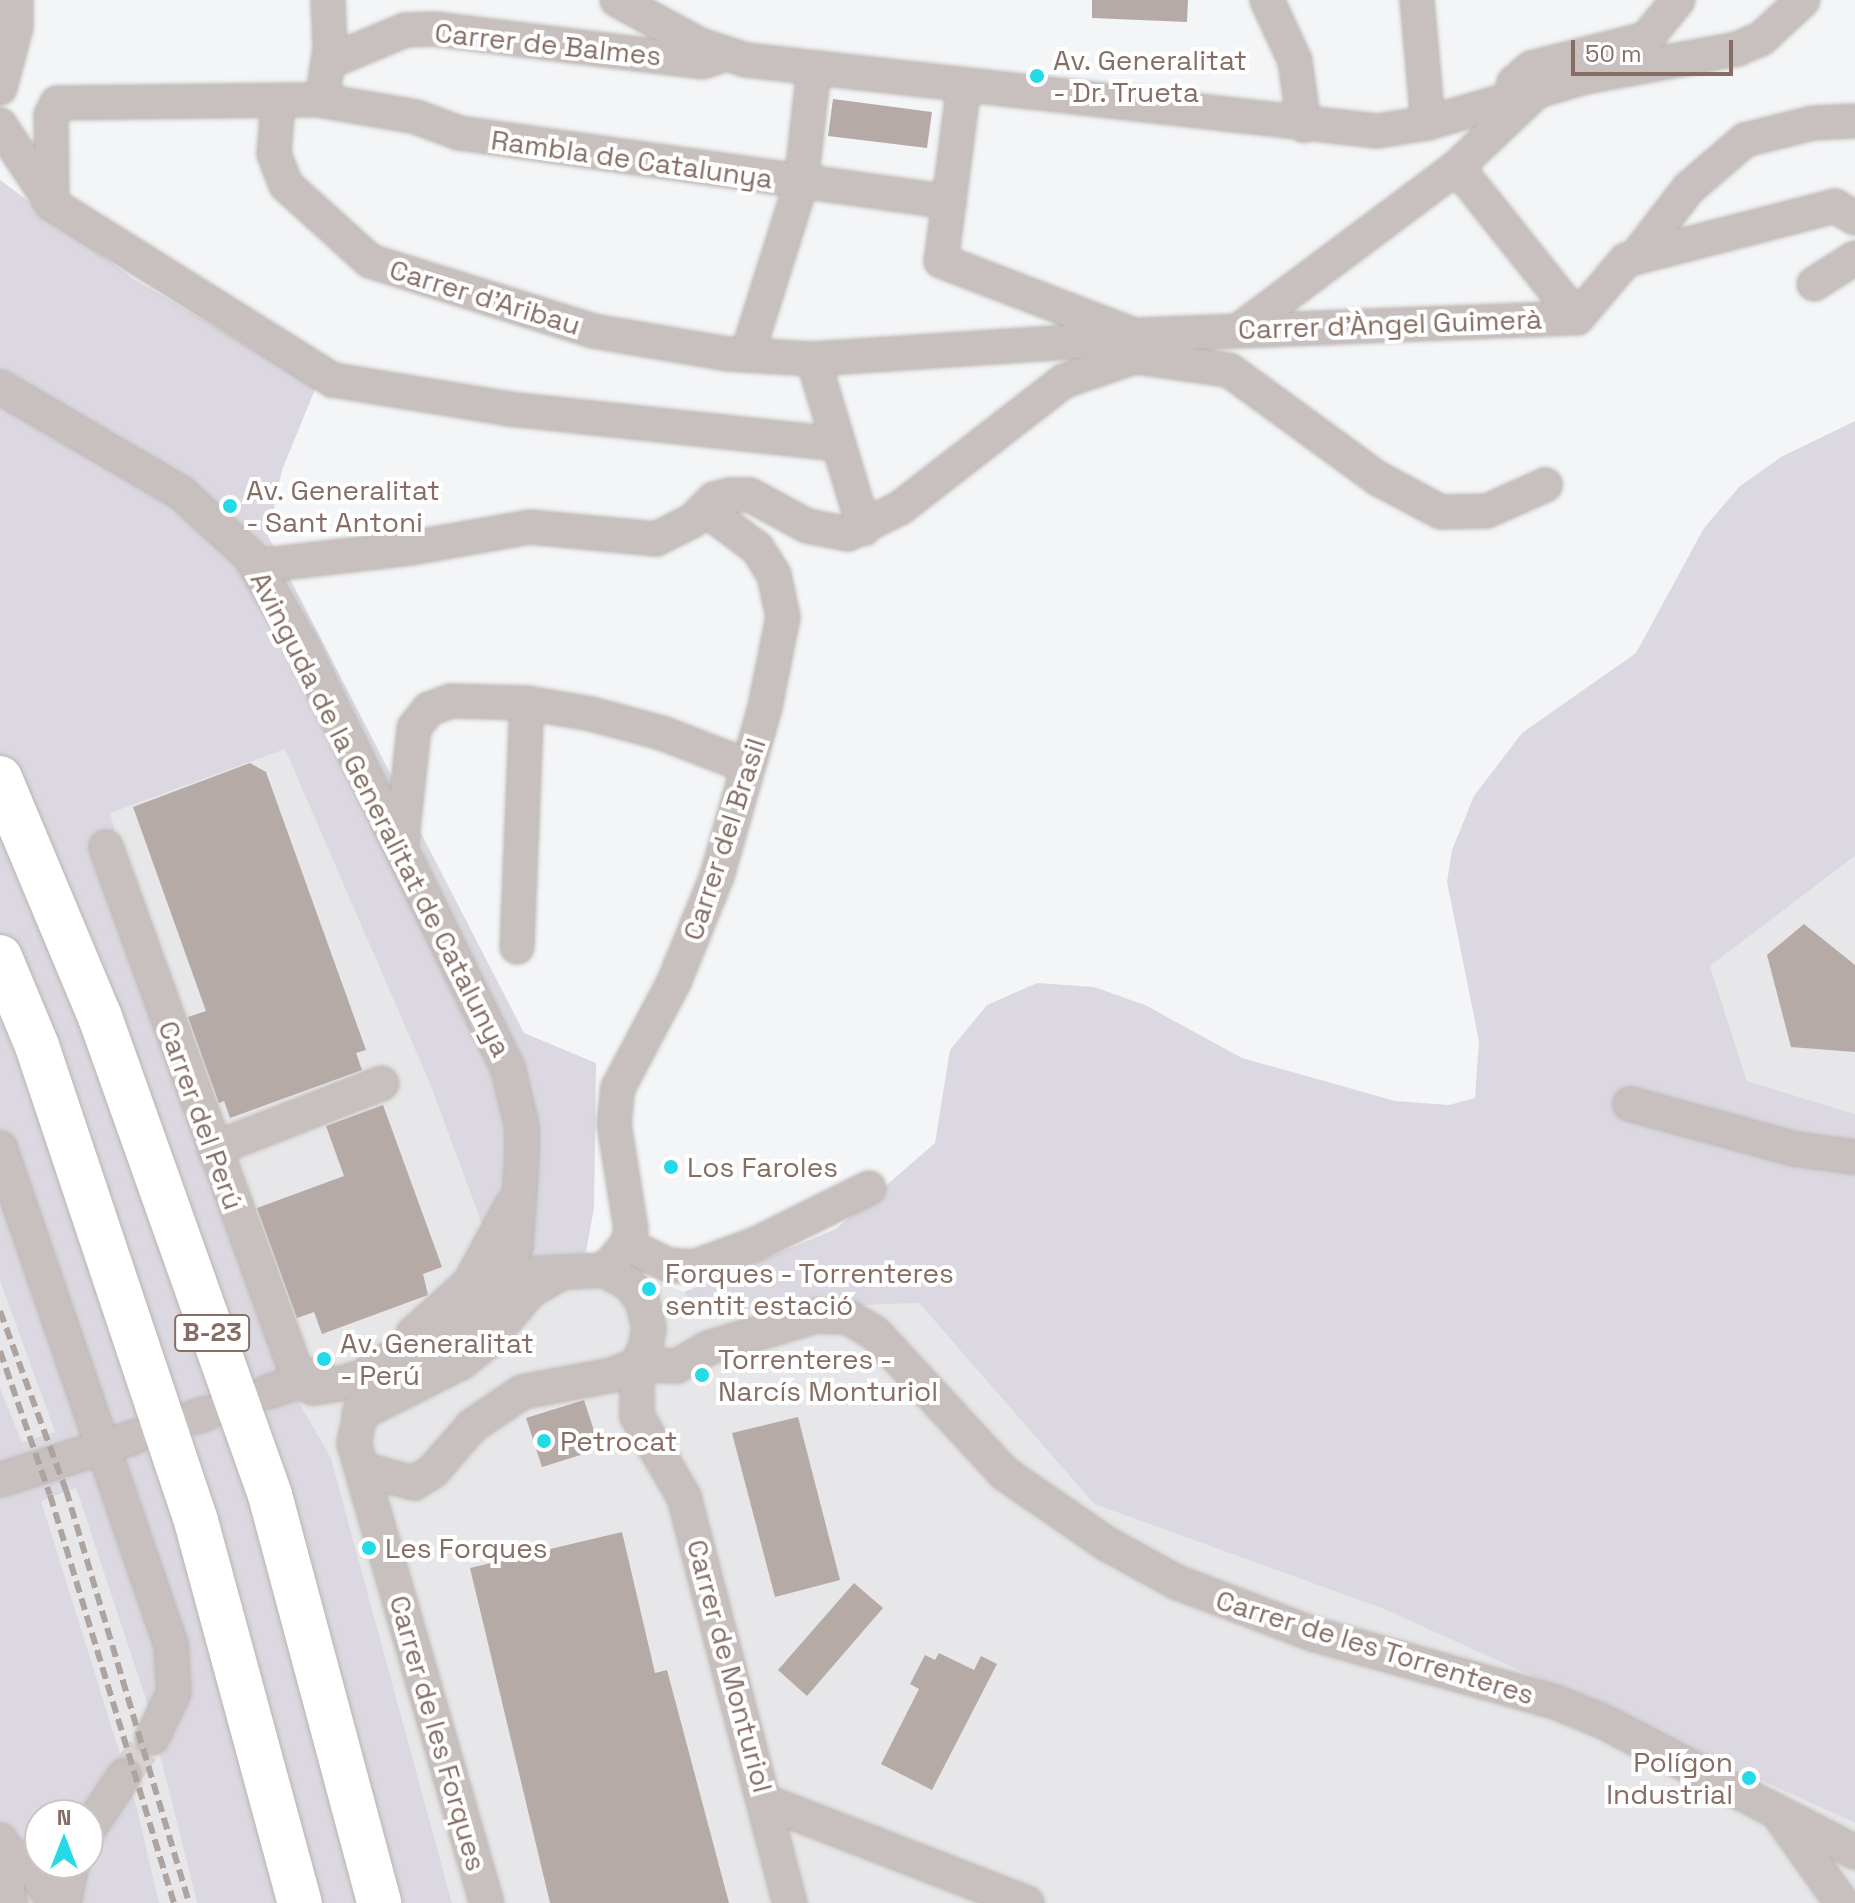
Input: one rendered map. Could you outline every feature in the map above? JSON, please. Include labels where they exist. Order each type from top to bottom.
[{"type":"highway","name":"B-23","points":[[0,778],[100,1017],[270,1495],[379,1903]]},
{"type":"highway","name":"B-23","points":[[0,957],[37,1046],[196,1521],[300,1903]]},
{"type":"street","points":[[0,88],[16,27],[16,0]]},
{"type":"street","points":[[52,204],[51,115],[57,103],[278,103],[318,100],[329,62],[328,0]]},
{"type":"street","points":[[617,0],[725,55],[814,68],[1377,131],[1428,123],[1524,94],[1737,49],[1761,39],[1803,0]]},
{"type":"street","points":[[1267,0],[1295,61],[1304,125]]},
{"type":"street","points":[[1417,0],[1428,123]]},
{"type":"street","points":[[1524,94],[1514,83],[1531,68],[1646,39],[1678,0]]},
{"type":"street","name":"Carrer de Balmes","points":[[329,62],[405,30],[434,29],[702,62],[725,55]]},
{"type":"street","points":[[747,355],[801,184],[814,68]]},
{"type":"street","points":[[964,85],[941,261],[1129,341],[1229,370],[1377,478],[1441,512],[1487,511],[1545,485]]},
{"type":"street","points":[[1242,328],[1457,167],[1524,94]]},
{"type":"street","name":"Rambla de Catalunya","points":[[318,100],[416,117],[459,133],[801,184],[949,202]]},
{"type":"street","name":"Carrer d'Aribau","points":[[278,103],[274,154],[286,185],[370,261],[593,331],[747,355],[813,359],[1114,339],[1129,341]]},
{"type":"street","name":"Carrer d'Àngel Guimerà","points":[[1129,341],[1242,328],[1577,318],[1626,260],[1635,258],[1689,188],[1745,140],[1813,123],[1855,121]]},
{"type":"street","points":[[0,125],[52,204],[333,380],[510,409],[836,444]]},
{"type":"street","points":[[1457,167],[1577,318]]},
{"type":"street","points":[[1635,258],[1835,206],[1855,218]]},
{"type":"street","points":[[1814,284],[1855,258]]},
{"type":"street","points":[[256,566],[411,548],[530,527],[656,539],[706,510],[714,499],[750,495],[827,533],[848,534],[900,508],[1064,381],[1129,341]]},
{"type":"street","points":[[813,359],[836,444],[864,528]]},
{"type":"street","name":"Avinguda de la Generalitat de Catalunya","points":[[0,387],[180,492],[217,521],[256,566],[301,644],[508,1068],[522,1127],[518,1235],[506,1276],[462,1332],[413,1360],[369,1377],[307,1385]]},
{"type":"street","name":"Carrer del Brasil","points":[[627,1245],[631,1229],[614,1124],[618,1088],[697,933],[765,707],[783,617],[780,594],[757,548],[706,510]]},
{"type":"street","points":[[401,848],[414,728],[429,709],[451,701],[527,703],[662,733],[747,766]]},
{"type":"street","points":[[517,947],[527,703]]},
{"type":"street","name":"Carrer del Perú","points":[[106,847],[214,1149],[307,1385]]},
{"type":"street","points":[[214,1149],[382,1083]]},
{"type":"street","points":[[1630,1104],[1795,1149],[1855,1157]]},
{"type":"street","points":[[0,1148],[119,1441],[175,1669],[174,1692],[152,1738]]},
{"type":"street","name":"Avinguda de la Generalitat de Catalunya","points":[[307,1385],[429,1324],[469,1284],[503,1229],[520,1184]]},
{"type":"street","points":[[605,1270],[627,1245],[668,1265],[694,1267],[756,1244],[869,1188]]},
{"type":"street","points":[[518,1235],[564,1271]]},
{"type":"street","points":[[469,1284],[506,1276],[605,1270],[638,1294],[649,1328],[637,1365]]},
{"type":"street","points":[[359,1442],[488,1341],[530,1291],[564,1271]]},
{"type":"street","name":"Carrer de les Torrenteres","points":[[677,1366],[708,1348],[816,1316],[862,1323],[1004,1473],[1107,1544],[1176,1582],[1313,1634],[1555,1702],[1670,1756],[1782,1819],[1855,1852]]},
{"type":"street","points":[[359,1442],[369,1377],[374,1365],[424,1336],[429,1324]]},
{"type":"street","name":"Carrer de les Torrenteres","points":[[649,1328],[674,1343],[708,1348]]},
{"type":"street","points":[[359,1442],[414,1483],[433,1471],[472,1426],[522,1392],[637,1365],[677,1366]]},
{"type":"street","name":"Carrer de Monturiol","points":[[637,1365],[637,1416],[684,1497],[790,1903]]},
{"type":"street","points":[[651,1436],[661,1389],[677,1366]]},
{"type":"street","points":[[268,1392],[307,1385]]},
{"type":"street","name":"Carrer de les Forques","points":[[307,1385],[341,1414],[359,1442],[487,1903]]},
{"type":"street","points":[[0,1480],[119,1441]]},
{"type":"street","points":[[104,1805],[124,1776]]},
{"type":"street","points":[[766,1802],[1027,1903]]},
{"type":"street","name":"Carrer de les Torrenteres","points":[[1782,1819],[1843,1903]]},
{"type":"street","points":[[0,1842],[24,1843]]},
{"type":"street","points":[[0,1842],[10,1903]]},
{"type":"street","points":[[0,1842],[37,1875],[55,1903]]},
{"type":"street","points":[[64,1903],[69,1879]]},
{"type":"street","points":[[1843,1903],[1855,1885]]},
{"type":"shaded area","points":[[0,180],[132,278],[316,387],[282,470],[268,536],[524,1033],[596,1063],[594,1208],[586,1252],[506,1289],[430,1084],[285,749],[110,813],[115,831],[94,839],[280,1369],[331,1458],[452,1903],[197,1903],[146,1700],[76,1488],[41,1501],[137,1808],[159,1903],[0,1903],[0,1388],[22,1442],[55,1432],[0,1281]]},
{"type":"shaded area","points":[[1855,421],[1855,856],[1710,966],[1747,1081],[1855,1114],[1855,1823],[1384,1609],[1094,1504],[919,1303],[697,1312],[684,1292],[836,1229],[935,1143],[950,1050],[987,1005],[1037,983],[1094,987],[1145,1005],[1242,1058],[1395,1101],[1449,1105],[1475,1098],[1479,1041],[1447,882],[1452,850],[1474,796],[1522,733],[1636,653],[1704,528],[1739,487],[1781,457]]},
{"type":"shaded area","points":[[285,748],[430,1084],[506,1289],[586,1252],[684,1292],[697,1312],[919,1303],[1094,1504],[1384,1609],[1855,1823],[1855,1903],[452,1903],[331,1458],[280,1369],[93,839],[109,813]]},
{"type":"shaded area","points":[[1855,856],[1855,1114],[1747,1081],[1710,966]]},
{"type":"shaded area","points":[[0,1281],[55,1432],[22,1442],[0,1388]]},
{"type":"shaded area","points":[[76,1488],[146,1700],[197,1903],[159,1903],[137,1808],[40,1500]]},
{"type":"building","points":[[1092,0],[1188,0],[1187,22],[1092,18]]},
{"type":"building","points":[[833,99],[932,112],[927,148],[828,136]]},
{"type":"building","points":[[250,763],[266,772],[366,1050],[356,1053],[362,1070],[230,1118],[224,1101],[219,1103],[188,1017],[206,1011],[133,807]]},
{"type":"building","points":[[1804,924],[1855,965],[1855,1052],[1791,1047],[1767,955]]},
{"type":"building","points":[[383,1105],[442,1267],[423,1274],[428,1295],[322,1334],[314,1312],[297,1318],[257,1208],[344,1176],[326,1126]]},
{"type":"building","points":[[584,1400],[600,1449],[542,1467],[526,1418]]},
{"type":"building","points":[[798,1417],[840,1580],[775,1597],[732,1433]]},
{"type":"building","points":[[622,1532],[655,1673],[667,1670],[729,1903],[550,1903],[470,1568]]},
{"type":"building","points":[[854,1583],[883,1608],[807,1696],[778,1670]]},
{"type":"building","points":[[939,1653],[974,1670],[981,1656],[997,1664],[932,1790],[881,1764],[919,1689],[910,1684],[925,1655],[935,1660]]},
{"type":"tunnel","points":[[124,1776],[152,1738]]},
{"type":"railway","points":[[0,1311],[66,1490],[189,1903]]},
{"type":"railway","points":[[0,1351],[50,1495],[174,1903]]},
{"type":"place","name":"Av. Generalitat - Dr. Trueta","points":[[1037,76]]},
{"type":"place","name":"Av. Generalitat - Sant Antoni","points":[[230,506]]},
{"type":"place","name":"Los Faroles","points":[[671,1167]]},
{"type":"place","name":"Forques - Torrenteres sentit estació","points":[[649,1289]]},
{"type":"place","name":"Av. Generalitat - Perú","points":[[324,1359]]},
{"type":"place","name":"Torrenteres - Narcís Monturiol","points":[[702,1375]]},
{"type":"place","name":"Petrocat","points":[[544,1441]]},
{"type":"place","name":"Les Forques","points":[[369,1548]]},
{"type":"place","name":"Polígon Industrial","points":[[1749,1778]]}]
